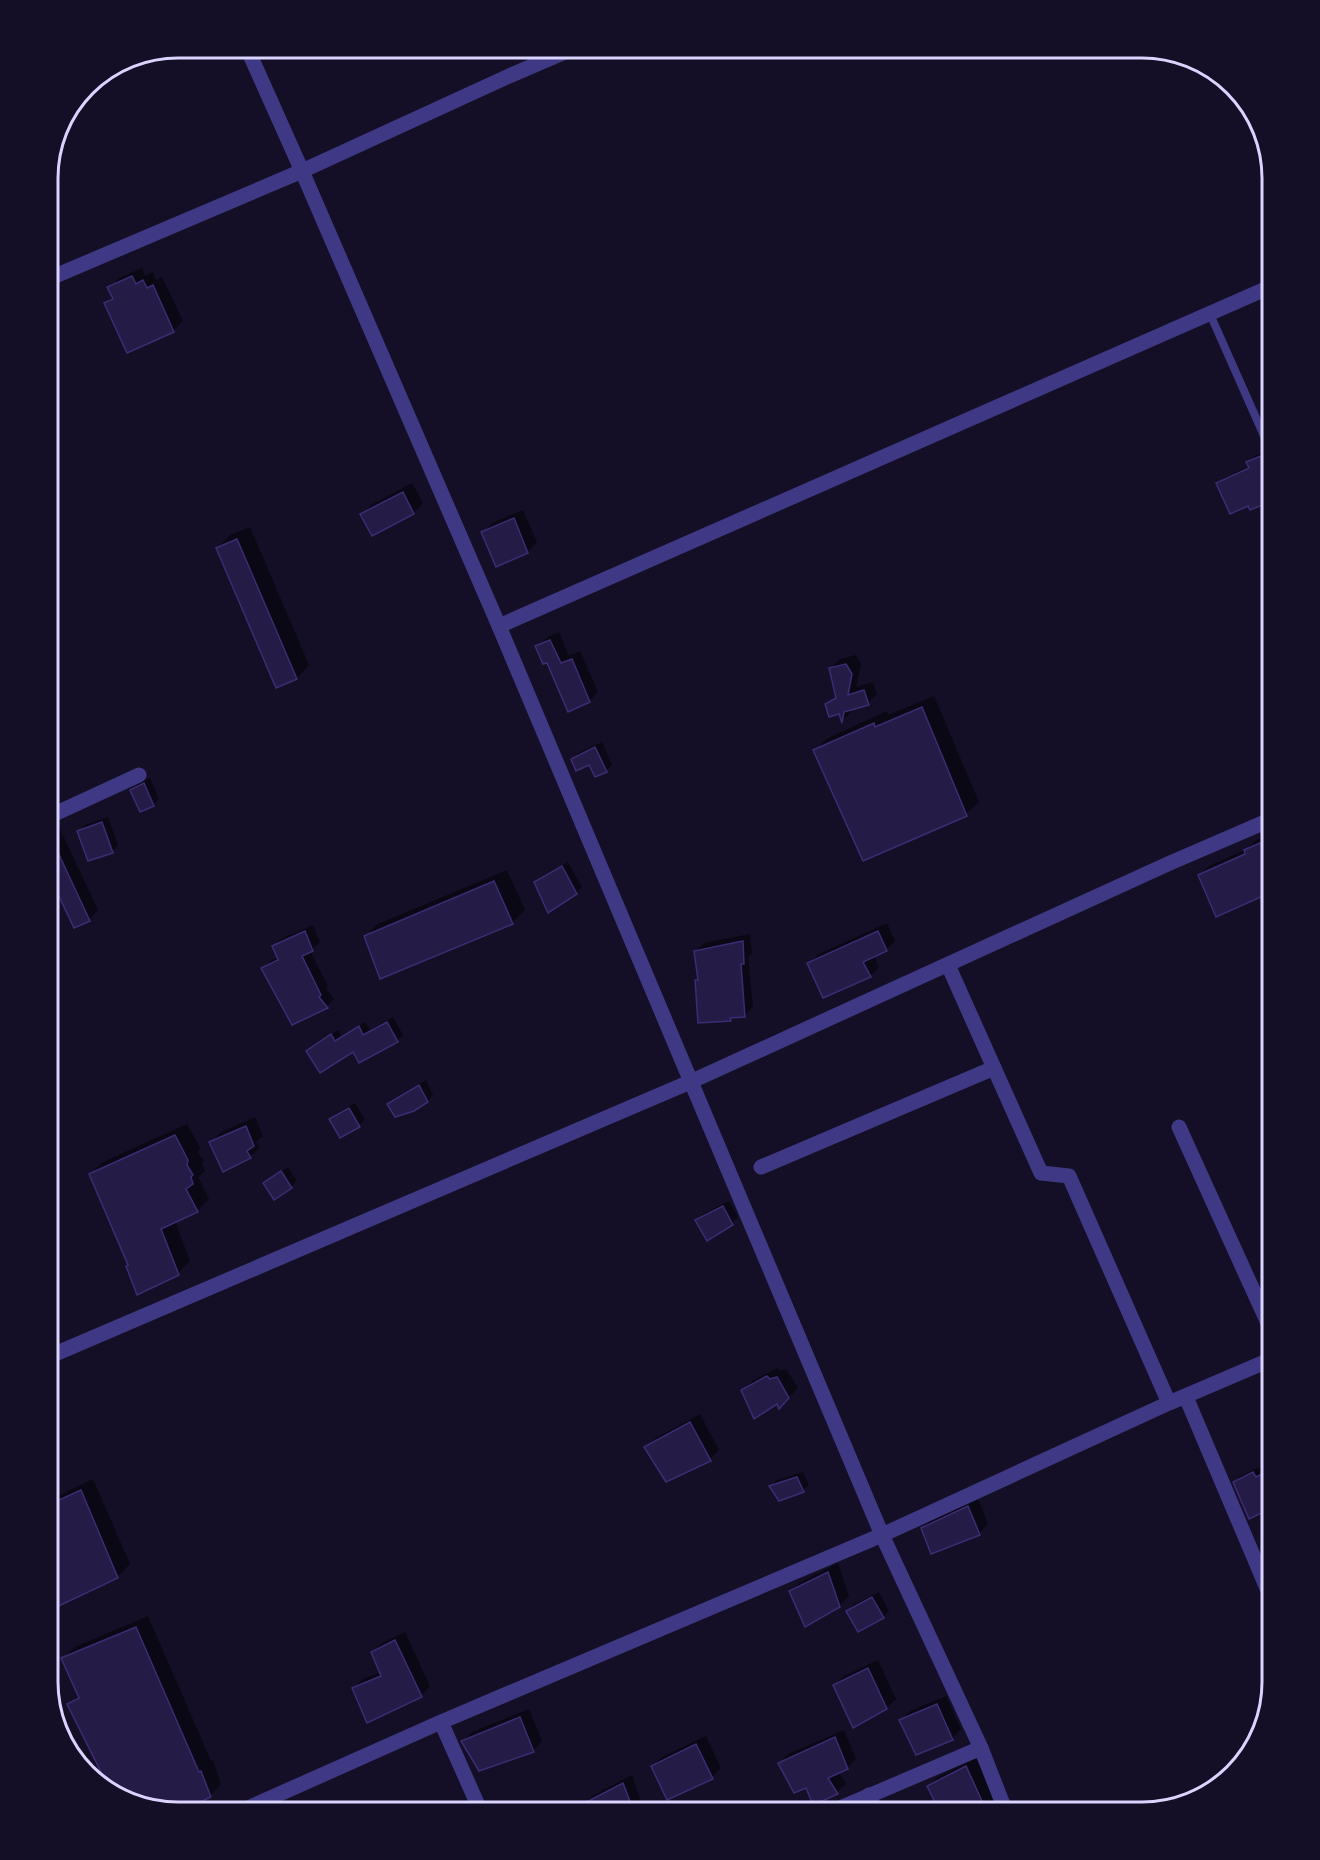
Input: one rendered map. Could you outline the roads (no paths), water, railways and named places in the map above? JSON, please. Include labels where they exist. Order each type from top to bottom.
[{"type":"street","points":[[252,58],[499,626],[882,1535],[981,1748],[1002,1802]]},
{"type":"street","points":[[59,274],[302,171],[549,58]]},
{"type":"street","points":[[499,626],[1262,291]]},
{"type":"street","points":[[59,812],[139,775]]},
{"type":"street","points":[[58,1353],[690,1083],[1170,863],[1262,823]]},
{"type":"street","points":[[948,965],[1041,1173],[1069,1176],[1169,1403]]},
{"type":"street","points":[[761,1167],[994,1068]]},
{"type":"street","points":[[1179,1127],[1262,1310]]},
{"type":"street","points":[[263,1801],[441,1722],[882,1535],[1169,1403],[1262,1367]]},
{"type":"street","points":[[1186,1397],[1262,1576]]},
{"type":"street","points":[[441,1722],[476,1801]]},
{"type":"street","points":[[854,1802],[981,1748]]},
{"type":"street","points":[[869,1795],[872,1802]]},
{"type":"lane","points":[[1210,314],[1262,431]]}]
